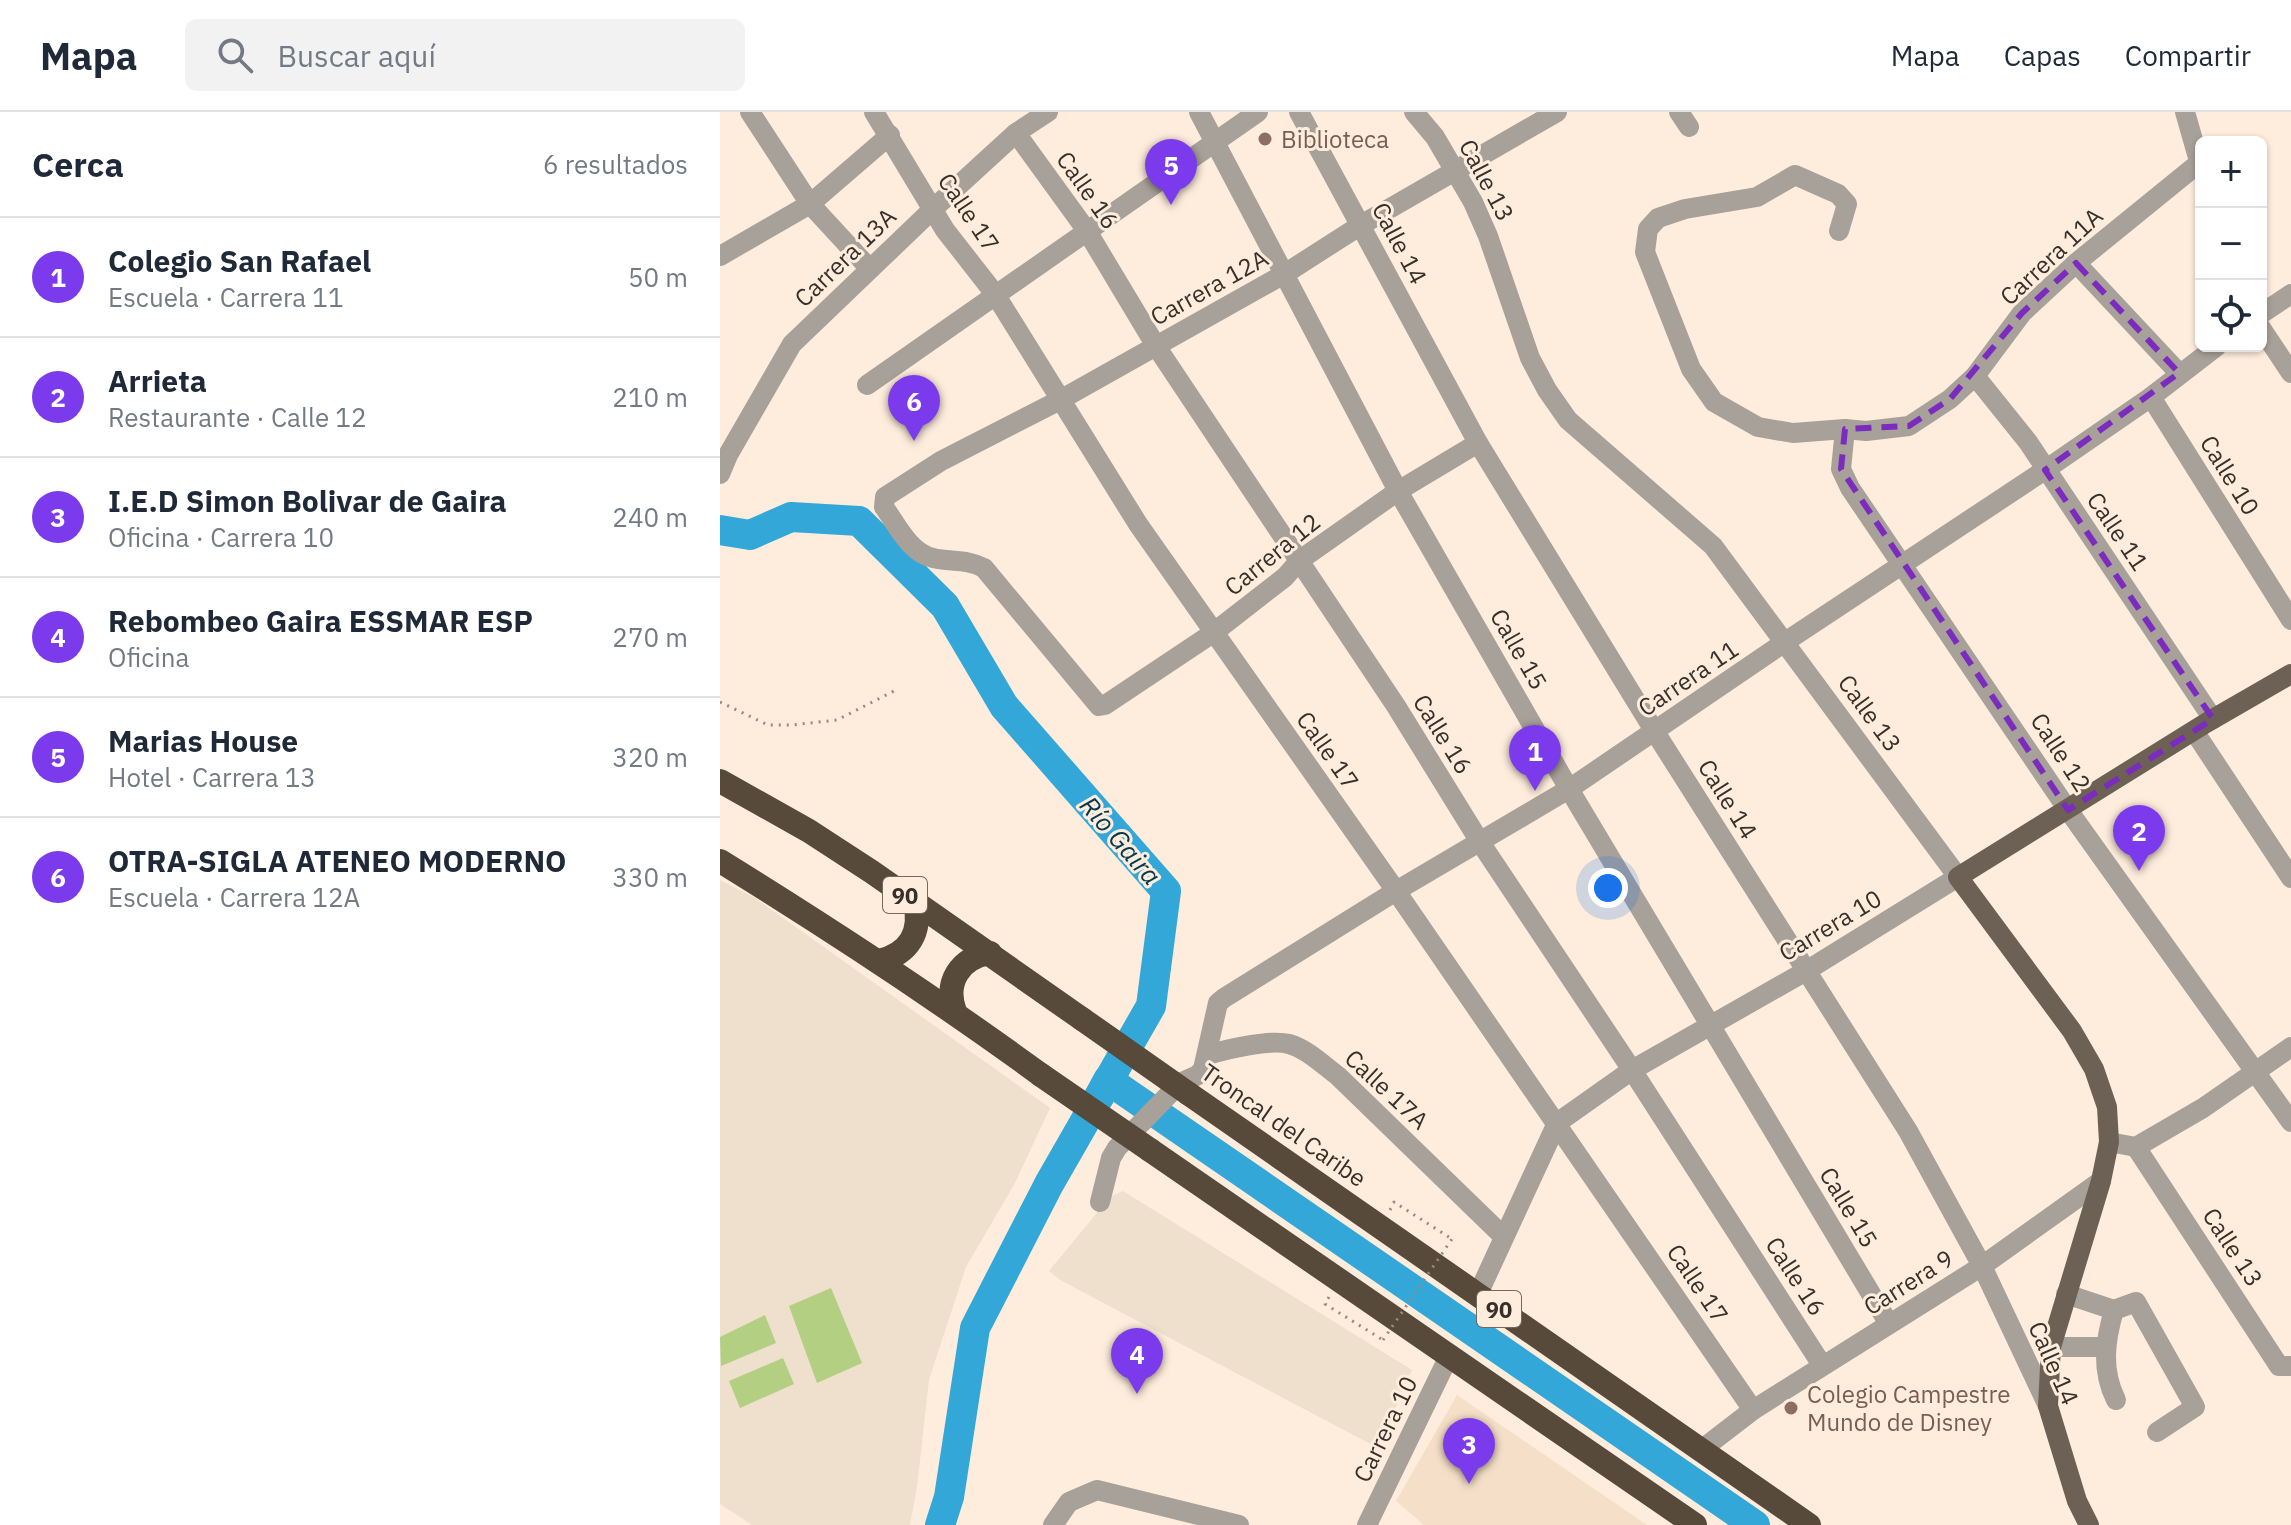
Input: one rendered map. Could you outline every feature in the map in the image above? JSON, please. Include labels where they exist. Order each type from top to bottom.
[{"type":"highway","points":[[720,767],[809,831]]},
{"type":"highway","name":"Troncal del Caribe","points":[[720,781],[809,831],[990,953],[1809,1525]]},
{"type":"highway","points":[[720,861],[955,1012],[1041,1075],[1695,1525]]},
{"type":"highway","points":[[879,961],[900,954],[915,936],[918,913],[915,902]]},
{"type":"highway","points":[[955,1012],[951,1001],[954,978],[968,960],[990,953]]},
{"type":"main road","name":"Carrera 10","points":[[1958,877],[2291,674]]},
{"type":"main road","name":"Calle 13","points":[[1958,877],[2072,1031],[2094,1069],[2107,1107],[2109,1142],[2101,1181],[2051,1347],[2048,1406]]},
{"type":"main road","name":"Calle 14","points":[[2048,1406],[2077,1501],[2089,1525]]},
{"type":"street","points":[[750,112],[810,204],[870,269]]},
{"type":"street","name":"Calle 17","points":[[874,112],[945,230],[995,294],[1138,524],[1396,891],[1753,1410]]},
{"type":"street","name":"Carrera 13A","points":[[720,474],[792,344],[1016,133],[1048,112]]},
{"type":"street","name":"Calle 15","points":[[1199,112],[1398,491],[1569,789],[1889,1324]]},
{"type":"street","points":[[867,385],[1258,112]]},
{"type":"street","name":"Calle 14","points":[[1299,112],[1478,443],[1655,732],[1908,1131],[1982,1266],[2048,1406]]},
{"type":"street","name":"Calle 13","points":[[1414,112],[1427,125],[1457,172],[1488,236],[1530,358],[1568,420],[1713,546],[1958,877]]},
{"type":"street","points":[[2185,112],[2195,147]]},
{"type":"street","name":"Carrera 12A","points":[[1099,706],[984,568],[973,563],[932,558],[914,548],[884,507],[883,501],[900,486],[941,461],[1060,400],[1286,273],[1547,115]]},
{"type":"street","name":"Calle 16","points":[[1016,133],[1087,231],[1156,346],[1396,706],[1480,842],[1632,1070],[1822,1365]]},
{"type":"street","points":[[720,256],[810,204],[890,135]]},
{"type":"street","name":"Carrera 11A","points":[[1845,429],[1866,431],[1909,426],[1950,399],[1975,376],[2022,313],[2076,263],[2195,169]]},
{"type":"street","points":[[1839,231],[1847,204],[1838,194],[1795,175],[1757,197],[1685,209],[1658,218],[1648,229],[1645,252],[1691,369],[1714,402],[1758,427],[1793,433],[1845,429]]},
{"type":"street","points":[[2076,263],[2179,373]]},
{"type":"street","points":[[2267,310],[2291,294]]},
{"type":"street","points":[[2267,337],[2291,373]]},
{"type":"street","name":"Carrera 11","points":[[1208,1055],[1218,1003],[1224,998],[1569,789],[2045,470],[2151,397],[2209,352]]},
{"type":"street","name":"Calle 11","points":[[1975,376],[2028,442],[2213,719]]},
{"type":"street","name":"Calle 10","points":[[2151,397],[2291,620]]},
{"type":"street","name":"Calle 12","points":[[1845,429],[1841,469],[1850,488],[2068,810],[2291,1122]]},
{"type":"street","name":"Carrera 12","points":[[1099,706],[1213,633],[1285,577],[1300,560],[1398,491],[1478,443]]},
{"type":"street","points":[[2194,731],[2291,878]]},
{"type":"street","name":"Carrera 10","points":[[1478,1294],[1557,1123],[1632,1070],[1806,971],[1958,877]]},
{"type":"street","name":"Calle 17A","points":[[1208,1055],[1235,1047],[1288,1043],[1310,1055],[1338,1076],[1503,1236]]},
{"type":"street","points":[[2109,1142],[2136,1147],[2203,1108],[2291,1047]]},
{"type":"street","points":[[1100,1202],[1111,1158],[1117,1148],[1180,1083],[1198,1075],[1208,1055]]},
{"type":"street","name":"Calle 13","points":[[2136,1147],[2279,1366],[2291,1366]]},
{"type":"street","name":"Carrera 9","points":[[1701,1450],[1753,1410],[1982,1266],[2101,1181]]},
{"type":"street","points":[[2066,1294],[2114,1310],[2136,1302],[2195,1407],[2157,1432]]},
{"type":"street","points":[[2114,1310],[2104,1347],[2110,1388],[2116,1400]]},
{"type":"street","points":[[2051,1347],[2104,1347]]},
{"type":"street","name":"Carrera 10","points":[[1367,1525],[1449,1356]]},
{"type":"street","points":[[1053,1525],[1069,1502],[1097,1490],[1239,1525]]},
{"type":"path","points":[[720,702],[768,725],[792,725],[837,720],[894,691]]},
{"type":"path","points":[[1331,1296],[1325,1304],[1383,1340],[1452,1239]]},
{"type":"path","points":[[1382,1331],[1394,1340]]},
{"type":"highlighted area","points":[[2076,263],[2179,373],[2045,470],[2213,719],[2068,810],[1841,469],[1845,429],[1909,426],[1950,399],[2022,313]]},
{"type":"shaded area","points":[[720,880],[755,898],[1050,1108],[1015,1183],[966,1267],[929,1380],[910,1525],[752,1525],[720,1504]]},
{"type":"shaded area","points":[[1123,1191],[1412,1370],[1378,1448],[1060,1280],[1049,1271],[1110,1197]]},
{"type":"shaded area","points":[[1457,1395],[1647,1525],[1424,1525],[1396,1501]]},
{"type":"green space","points":[[831,1288],[862,1363],[817,1383],[789,1306]]},
{"type":"green space","points":[[765,1315],[776,1343],[721,1366],[720,1337]]},
{"type":"green space","points":[[783,1358],[794,1384],[740,1408],[729,1381]]},
{"type":"waterway","name":"Río Gaira","points":[[720,530],[750,535],[791,517],[859,521],[945,606],[1004,706],[1166,891],[1151,1006],[1049,1184],[975,1328],[949,1497],[940,1525]]},
{"type":"waterway","points":[[1099,1097],[1108,1080],[1755,1525]]},
{"type":"place","name":"Biblioteca","points":[[1265,139]]},
{"type":"place","name":"Marias House","points":[[1171,205]]},
{"type":"place","name":"OTRA-SIGLA ATENEO MODERNO","points":[[914,441]]},
{"type":"place","name":"Colegio San Rafael","points":[[1535,791]]},
{"type":"place","name":"Arrieta","points":[[2139,871]]},
{"type":"place","name":"Rebombeo Gaira ESSMAR ESP","points":[[1137,1394]]},
{"type":"place","name":"Colegio Campestre Mundo de Disney","points":[[1791,1408]]},
{"type":"place","name":"I.E.D Simon Bolivar de Gaira","points":[[1469,1484]]}]
